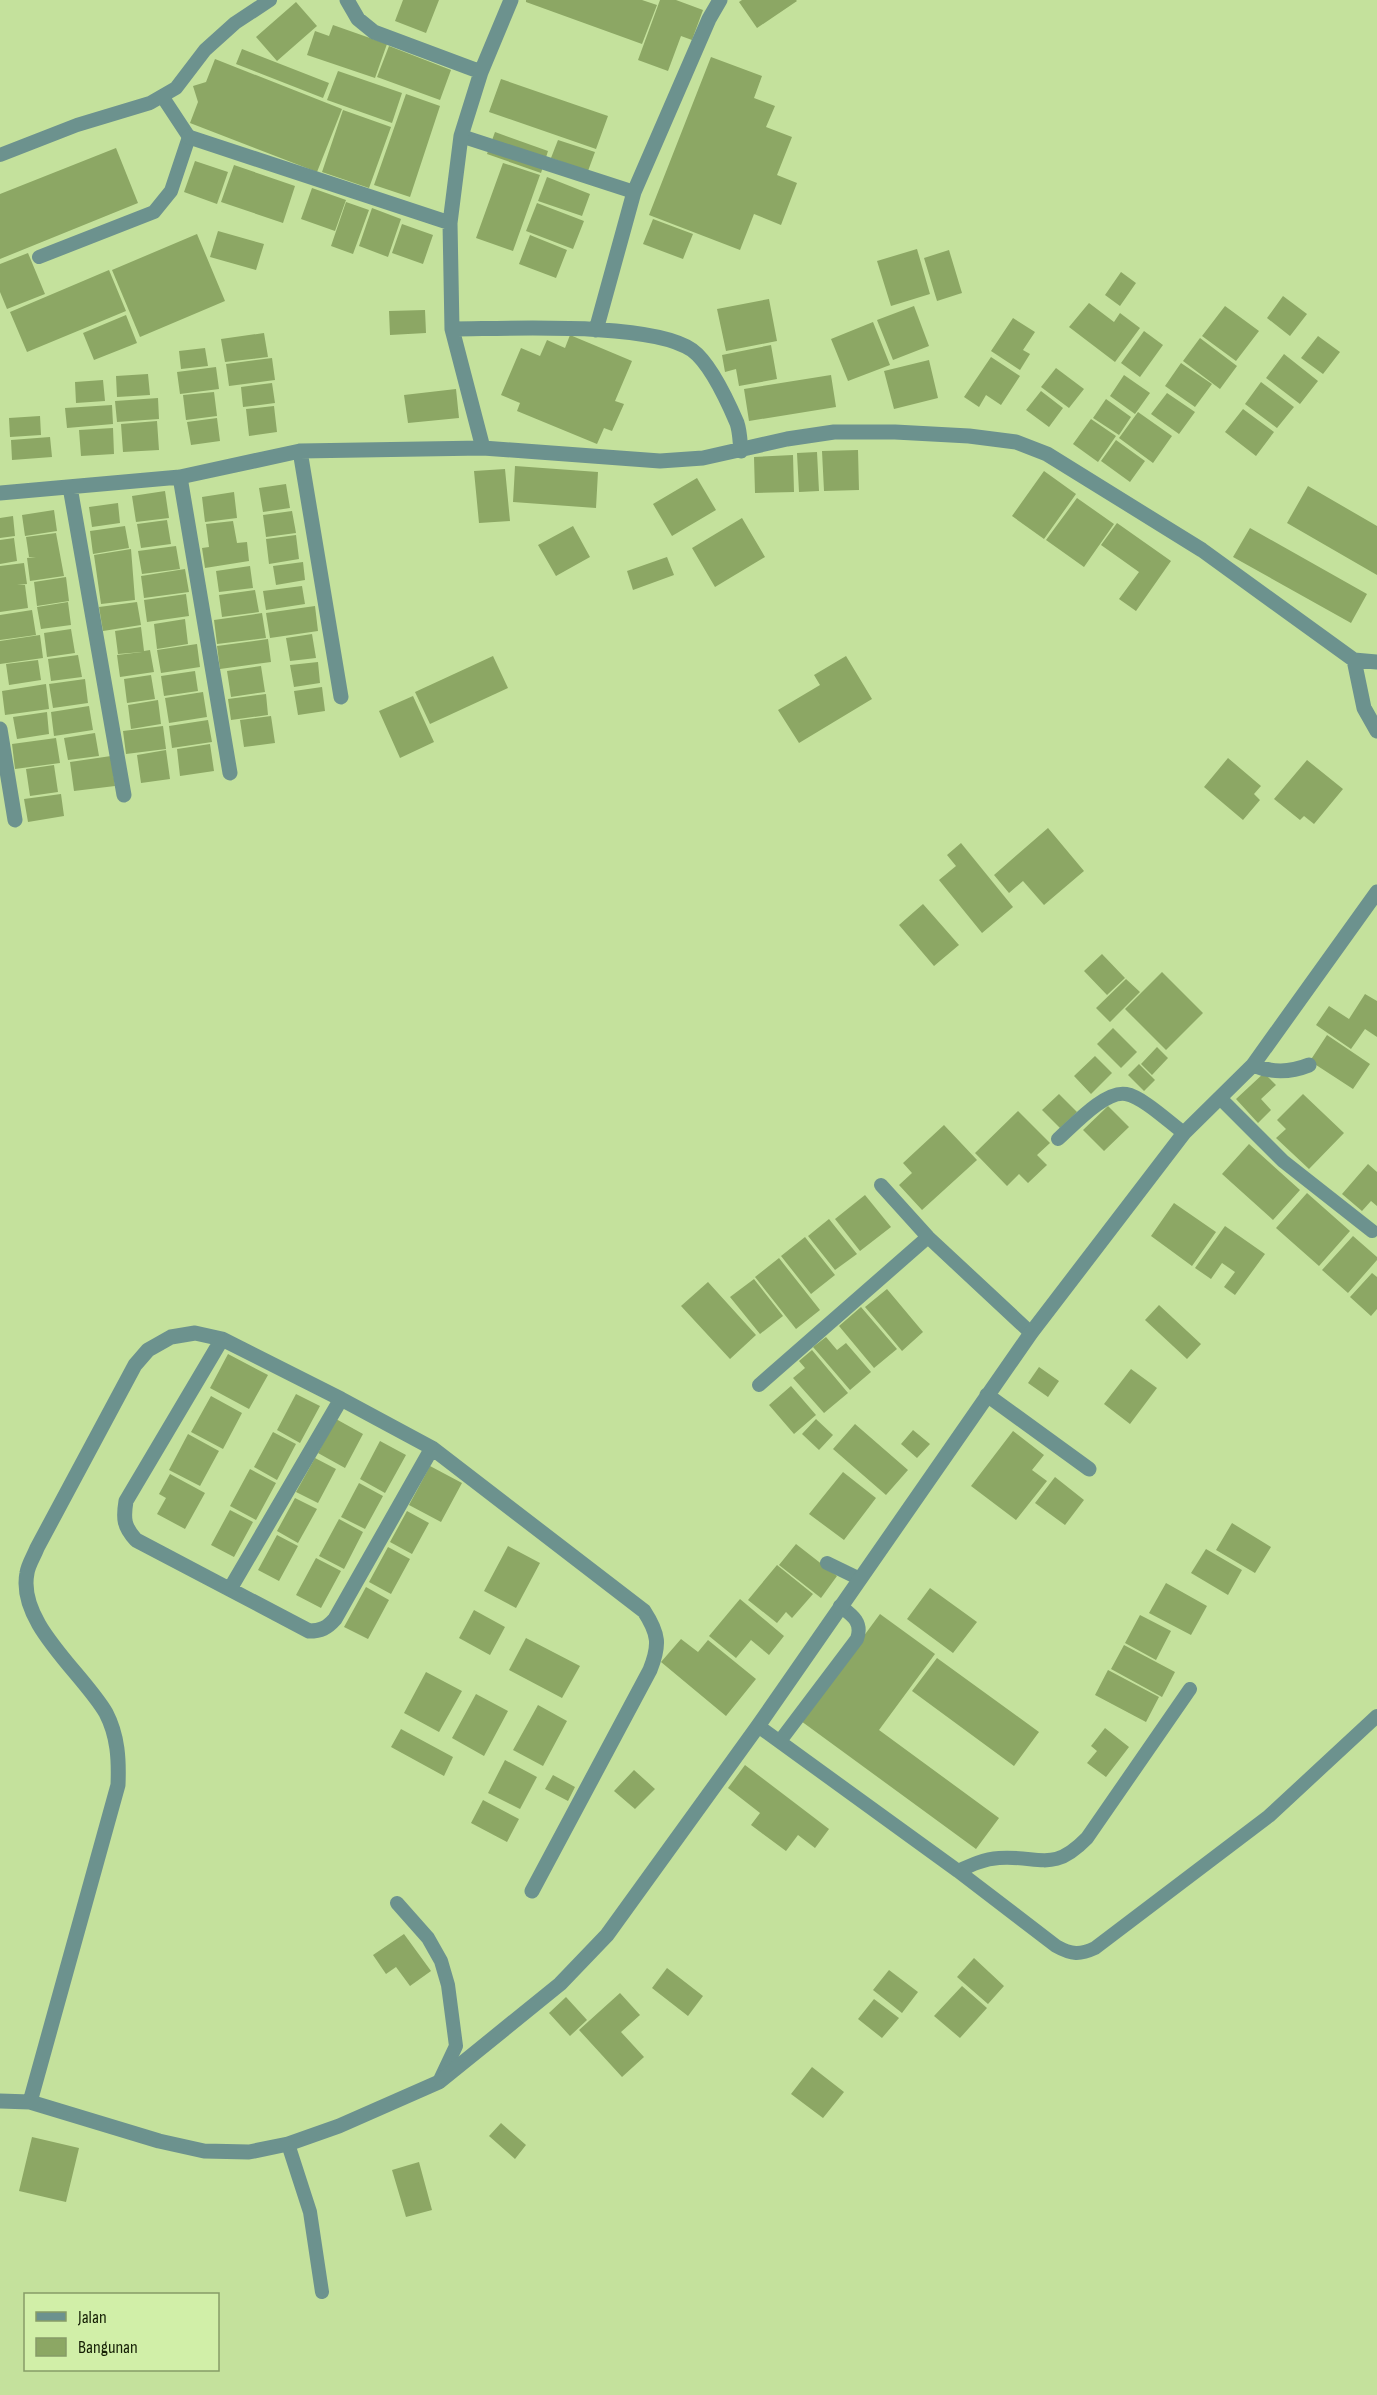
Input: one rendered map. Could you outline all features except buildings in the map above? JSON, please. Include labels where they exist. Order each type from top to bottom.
[{"type":"street","points":[[347,0],[358,19],[374,32],[481,72]]},
{"type":"street","points":[[483,448],[452,329],[450,223],[461,136],[481,72],[511,0]]},
{"type":"street","points":[[596,330],[634,192],[709,19],[720,0]]},
{"type":"street","points":[[189,137],[450,223]]},
{"type":"street","points":[[452,329],[596,330],[676,340],[693,351],[709,368],[738,425],[741,451]]},
{"type":"street","points":[[0,493],[180,477],[300,451],[483,448],[660,461],[703,458],[787,439],[834,432],[906,432],[969,436],[1016,442],[1047,454],[1202,550],[1354,660],[1377,662]]},
{"type":"street","points":[[300,451],[341,697]]},
{"type":"street","points":[[180,477],[230,773]]},
{"type":"street","points":[[70,487],[124,795]]},
{"type":"street","points":[[1354,660],[1364,708],[1377,731]]},
{"type":"street","points":[[0,729],[15,820]]},
{"type":"street","points":[[0,2101],[30,2102],[159,2141],[204,2151],[249,2152],[288,2144],[339,2126],[439,2082],[560,1984],[607,1935],[758,1726],[1030,1333],[1184,1133],[1253,1065],[1377,892]]},
{"type":"street","points":[[1253,1065],[1267,1071],[1286,1071],[1309,1065]]},
{"type":"street","points":[[30,2102],[118,1785],[119,1759],[115,1735],[105,1713],[41,1628],[31,1610],[26,1590],[27,1573],[37,1548],[135,1365],[148,1350],[171,1337],[195,1333],[222,1339],[432,1448],[644,1611],[654,1627],[657,1641],[656,1654],[650,1671],[532,1891]]},
{"type":"street","points":[[222,1339],[126,1501],[123,1519],[127,1530],[136,1540],[309,1631],[319,1631],[328,1627],[335,1619],[432,1448]]},
{"type":"street","points":[[987,1395],[1089,1469]]},
{"type":"street","points":[[230,1589],[341,1399]]},
{"type":"lane","points":[[0,155],[77,125],[150,103],[176,88],[205,50],[235,23],[270,0]]},
{"type":"lane","points":[[39,257],[154,212],[171,191],[189,137],[162,96]]},
{"type":"lane","points":[[461,136],[634,192]]},
{"type":"lane","points":[[1058,1139],[1101,1102],[1116,1094],[1128,1094],[1141,1101],[1184,1133]]},
{"type":"lane","points":[[1221,1099],[1283,1161],[1372,1231]]},
{"type":"lane","points":[[881,1185],[928,1237],[1030,1333]]},
{"type":"lane","points":[[759,1385],[928,1237]]},
{"type":"lane","points":[[827,1563],[860,1579]]},
{"type":"lane","points":[[780,1741],[856,1639],[859,1626],[855,1618],[840,1606]]},
{"type":"lane","points":[[958,1871],[979,1862],[998,1858],[1053,1861],[1073,1853],[1087,1839],[1190,1689]]},
{"type":"lane","points":[[758,1726],[958,1871],[1056,1946],[1069,1953],[1082,1954],[1095,1948],[1269,1816],[1377,1716]]},
{"type":"lane","points":[[398,1903],[428,1938],[441,1960],[448,1985],[456,2046],[439,2082]]},
{"type":"lane","points":[[288,2144],[310,2212],[322,2292]]}]
